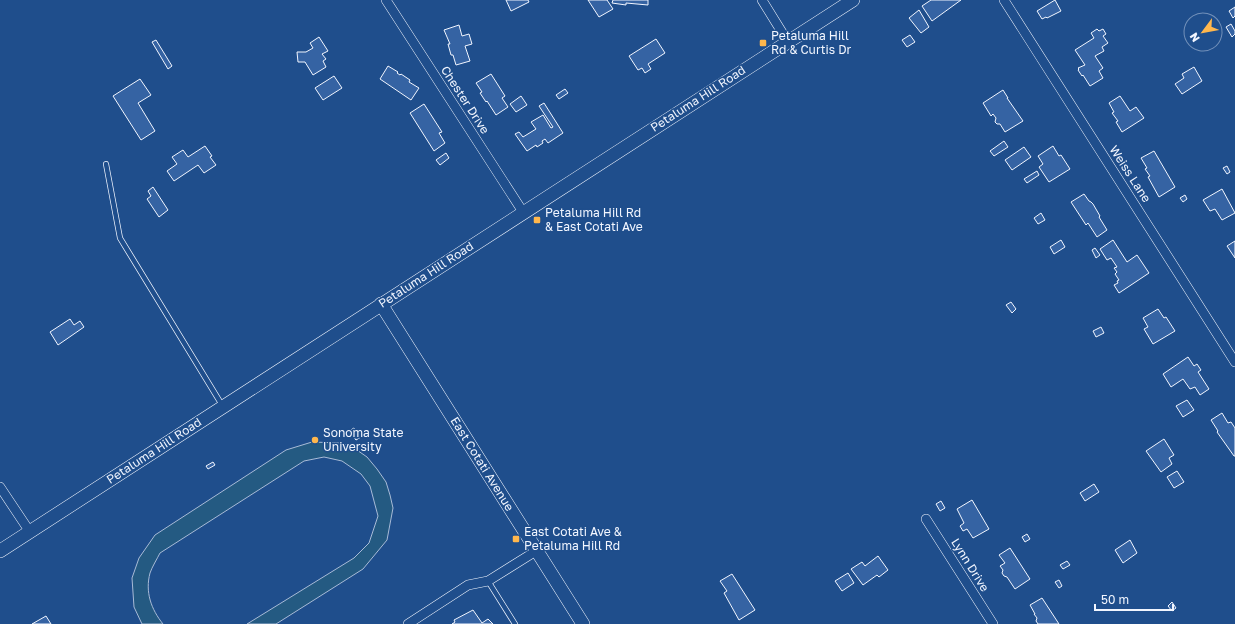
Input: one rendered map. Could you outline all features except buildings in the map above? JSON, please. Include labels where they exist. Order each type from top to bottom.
[{"type":"main road","name":"Petaluma Hill Road","points":[[0,551],[853,0]]},
{"type":"main road","name":"East Cotati Avenue","points":[[381,304],[583,624]]},
{"type":"street","name":"Chester Drive","points":[[386,0],[523,212]]},
{"type":"street","points":[[762,0],[788,42]]},
{"type":"street","name":"Weiss Lane","points":[[1004,0],[1235,362]]},
{"type":"street","points":[[0,487],[30,532]]},
{"type":"street","name":"Lynn Drive","points":[[926,519],[990,623]]},
{"type":"street","points":[[408,624],[468,585],[488,581],[536,551]]},
{"type":"lane","points":[[106,164],[120,238],[223,406]]},
{"type":"lane","points":[[488,581],[515,624]]},
{"type":"shaded area","points":[[312,442],[341,443],[354,448],[367,457],[386,482],[393,508],[387,540],[363,569],[276,624],[247,624],[354,558],[369,543],[378,516],[370,486],[361,474],[342,461],[324,457],[304,461],[160,553],[150,573],[148,587],[152,606],[163,624],[142,624],[134,607],[132,578],[139,558],[155,535],[286,450]]},
{"type":"place","name":"Petaluma Hill Rd & Curtis Dr","points":[[763,43]]},
{"type":"place","name":"Petaluma Hill Rd & East Cotati Ave","points":[[537,220]]},
{"type":"place","name":"Sonoma State University","points":[[315,440]]},
{"type":"place","name":"East Cotati Ave & Petaluma Hill Rd","points":[[516,539]]}]
